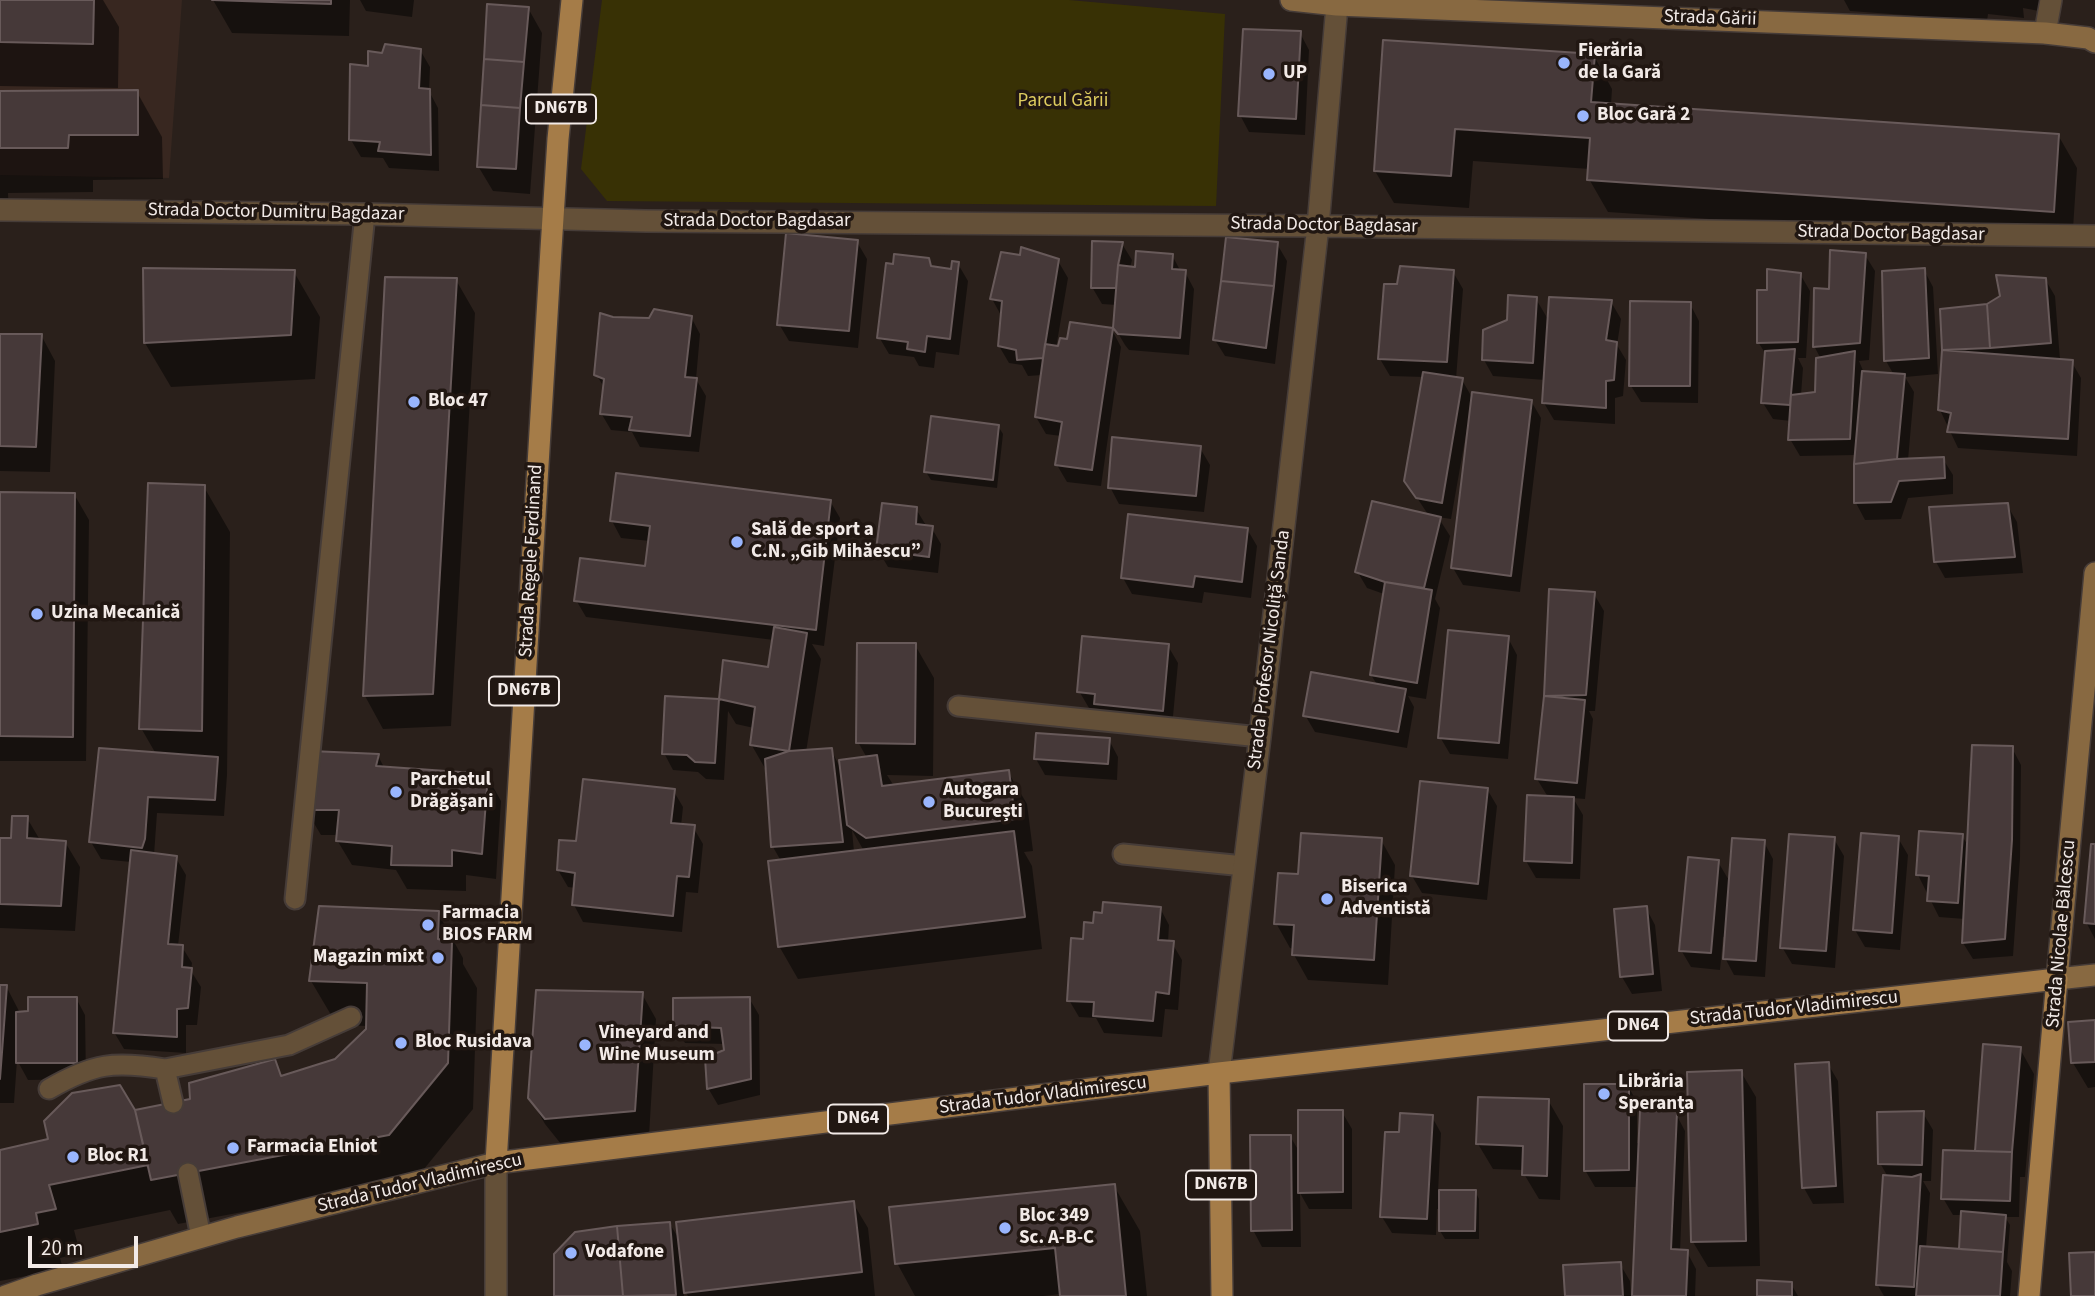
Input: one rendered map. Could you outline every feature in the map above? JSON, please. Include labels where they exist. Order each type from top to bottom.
[{"type":"main road","name":"Strada Regele Ferdinand","points":[[496,1163],[553,219],[572,0]]},
{"type":"main road","name":"Strada Tudor Vladimirescu","points":[[496,1163],[1219,1073],[2057,979]]},
{"type":"main road","name":"Strada Nicolae Bălcescu","points":[[2029,1296],[2057,979]]},
{"type":"main road","name":"Strada Profesor Nicoliță Sanda","points":[[1219,1073],[1222,1296]]},
{"type":"street","name":"Strada Gării","points":[[1291,0],[1336,5],[2045,33]]},
{"type":"street","points":[[2051,0],[2045,33],[2088,38],[2095,42]]},
{"type":"street","name":"Strada Profesor Nicoliță Sanda","points":[[1219,1073],[1318,226],[1336,5]]},
{"type":"street","name":"Strada Doctor Dumitru Bagdazar","points":[[0,210],[553,219]]},
{"type":"street","name":"Strada Doctor Bagdasar","points":[[553,219],[2095,236]]},
{"type":"street","name":"Strada Nicolae Bălcescu","points":[[2057,979],[2095,573]]},
{"type":"street","name":"Strada Tudor Vladimirescu","points":[[2057,979],[2095,975]]},
{"type":"street","name":"Strada Tudor Vladimirescu","points":[[6,1296],[201,1237],[496,1163]]},
{"type":"street","name":"DN67B","points":[[496,1163],[496,1296]]},
{"type":"lane","points":[[295,899],[365,214]]},
{"type":"lane","points":[[958,706],[1260,737]]},
{"type":"lane","points":[[1123,853],[1244,866]]},
{"type":"lane","points":[[49,1089],[75,1074],[111,1064],[165,1069],[289,1045],[351,1017]]},
{"type":"lane","points":[[165,1069],[173,1102]]},
{"type":"lane","points":[[188,1173],[201,1237]]},
{"type":"shaded area","points":[[0,0],[182,0],[169,178],[0,175]]},
{"type":"green space","name":"Parcul Gării","points":[[602,0],[1069,0],[1225,14],[1216,206],[607,201],[581,169]]},
{"type":"building","points":[[0,0],[94,0],[93,44],[0,42]]},
{"type":"building","points":[[212,0],[331,0],[331,4]]},
{"type":"building","points":[[487,4],[529,7],[524,62],[484,59]]},
{"type":"building","name":"UP","points":[[1243,29],[1301,31],[1296,119],[1238,116]]},
{"type":"building","name":"Bloc Gară 2","points":[[1383,40],[1595,54],[1591,102],[2059,134],[2054,212],[1587,180],[1590,138],[1455,129],[1451,176],[1374,171]]},
{"type":"building","points":[[385,44],[421,49],[419,88],[430,89],[431,155],[378,151],[380,142],[349,140],[350,64],[368,66],[368,51],[382,53]]},
{"type":"building","points":[[484,59],[524,62],[520,108],[481,105]]},
{"type":"building","points":[[138,90],[138,135],[69,135],[68,148],[0,148],[0,91]]},
{"type":"building","points":[[481,105],[520,108],[516,169],[477,167]]},
{"type":"building","points":[[786,233],[858,240],[849,331],[777,325]]},
{"type":"building","points":[[1226,237],[1278,242],[1274,286],[1221,281]]},
{"type":"building","points":[[1092,241],[1123,242],[1116,288],[1091,288]]},
{"type":"building","points":[[1021,247],[1059,259],[1043,358],[1017,360],[1016,350],[998,346],[1002,301],[990,299],[1001,252],[1020,255]]},
{"type":"building","points":[[1830,250],[1866,253],[1860,343],[1813,347],[1814,288],[1829,289]]},
{"type":"building","points":[[1136,251],[1173,254],[1172,269],[1186,270],[1180,338],[1118,334],[1113,328],[1118,265],[1135,267]]},
{"type":"building","points":[[894,254],[929,258],[931,266],[951,269],[952,261],[959,262],[950,339],[927,336],[925,352],[907,349],[908,342],[877,338],[886,263],[893,264]]},
{"type":"building","points":[[1400,266],[1454,270],[1447,362],[1378,359],[1384,284],[1397,284]]},
{"type":"building","points":[[143,268],[295,270],[291,335],[144,343]]},
{"type":"building","points":[[1925,268],[1929,358],[1884,361],[1882,271]]},
{"type":"building","points":[[1767,269],[1801,273],[1798,342],[1757,343],[1757,290],[1767,290]]},
{"type":"building","points":[[1996,275],[2046,278],[2051,343],[1990,348],[1987,304],[2000,296]]},
{"type":"building","name":"Bloc 47","points":[[385,277],[457,278],[433,694],[363,696]]},
{"type":"building","points":[[1221,281],[1274,286],[1266,348],[1213,340]]},
{"type":"building","points":[[1508,295],[1537,297],[1533,363],[1482,360],[1483,330],[1507,320]]},
{"type":"building","points":[[1549,297],[1612,300],[1606,340],[1617,342],[1614,380],[1606,381],[1606,408],[1542,403]]},
{"type":"building","points":[[1630,301],[1691,302],[1690,386],[1629,386]]},
{"type":"building","points":[[1987,304],[1990,348],[1942,350],[1940,309]]},
{"type":"building","points":[[654,309],[692,316],[685,377],[697,378],[690,436],[629,430],[632,417],[600,414],[604,379],[594,375],[600,313],[613,317],[649,318]]},
{"type":"building","points":[[1070,322],[1113,328],[1092,470],[1055,465],[1062,422],[1035,417],[1045,344],[1058,346],[1060,338],[1067,339]]},
{"type":"building","points":[[0,334],[42,334],[36,447],[0,446]]},
{"type":"building","points":[[1795,349],[1790,405],[1761,403],[1765,351]]},
{"type":"building","points":[[1942,350],[2073,360],[2068,439],[1947,432],[1951,413],[1938,410]]},
{"type":"building","points":[[1855,351],[1850,439],[1788,440],[1791,395],[1815,392],[1816,358]]},
{"type":"building","points":[[1862,371],[1905,374],[1897,459],[1854,464]]},
{"type":"building","points":[[1423,372],[1463,378],[1442,503],[1416,498],[1404,481]]},
{"type":"building","points":[[1472,392],[1532,400],[1511,576],[1451,568]]},
{"type":"building","points":[[931,416],[999,425],[993,480],[924,472]]},
{"type":"building","points":[[1112,437],[1201,446],[1196,496],[1108,488]]},
{"type":"building","points":[[1944,457],[1945,478],[1899,481],[1891,502],[1854,503],[1854,464]]},
{"type":"building","name":"Sală de sport a C.N. „Gib Mihăescu”","points":[[616,473],[831,500],[816,630],[574,601],[580,558],[645,566],[650,526],[610,521]]},
{"type":"building","points":[[148,483],[205,485],[202,731],[139,729]]},
{"type":"building","name":"Uzina Mecanică","points":[[0,492],[75,493],[73,737],[0,736]]},
{"type":"building","points":[[1372,501],[1441,517],[1424,588],[1385,582],[1355,572]]},
{"type":"building","points":[[882,503],[917,507],[916,524],[933,526],[929,557],[876,550]]},
{"type":"building","points":[[2008,503],[2015,557],[1934,562],[1929,507]]},
{"type":"building","points":[[1128,514],[1248,528],[1242,582],[1195,576],[1193,587],[1121,578]]},
{"type":"building","points":[[1385,582],[1432,590],[1417,683],[1370,675]]},
{"type":"building","points":[[1549,589],[1595,592],[1586,695],[1544,696]]},
{"type":"building","points":[[774,627],[807,633],[789,751],[750,745],[755,707],[719,699],[723,660],[768,667]]},
{"type":"building","points":[[1448,630],[1509,636],[1499,743],[1438,738]]},
{"type":"building","points":[[1082,636],[1169,644],[1163,711],[1094,704],[1095,694],[1077,692]]},
{"type":"building","name":"Autogara București","points":[[857,643],[916,643],[915,744],[856,743]]},
{"type":"building","points":[[1311,672],[1406,689],[1398,732],[1303,716]]},
{"type":"building","points":[[665,696],[719,699],[715,763],[695,762],[687,755],[662,754]]},
{"type":"building","points":[[1544,696],[1585,700],[1577,783],[1535,779]]},
{"type":"building","points":[[1036,733],[1110,738],[1108,764],[1034,759]]},
{"type":"building","points":[[1972,745],[2013,746],[2012,840],[2005,939],[1962,943]]},
{"type":"building","points":[[99,748],[218,757],[215,800],[148,797],[142,848],[89,842]]},
{"type":"building","points":[[832,748],[843,842],[771,847],[765,759],[789,751]]},
{"type":"building","name":"Parchetul Drăgășani","points":[[311,751],[379,754],[376,766],[488,774],[482,854],[452,850],[452,866],[391,865],[392,846],[336,841],[339,810],[304,810]]},
{"type":"building","name":"Autogara București","points":[[877,755],[882,786],[1009,770],[1015,819],[866,838],[847,825],[839,760]]},
{"type":"building","points":[[583,779],[675,789],[671,823],[695,825],[689,877],[677,876],[673,916],[572,905],[575,873],[557,870],[559,840],[576,841]]},
{"type":"building","points":[[1420,781],[1488,788],[1478,884],[1410,876]]},
{"type":"building","points":[[1527,795],[1574,797],[1572,863],[1524,861]]},
{"type":"building","points":[[12,816],[28,816],[27,838],[66,841],[61,906],[0,904],[0,838],[11,838]]},
{"type":"building","points":[[1014,831],[1025,917],[778,947],[768,861]]},
{"type":"building","points":[[1919,831],[1963,834],[1958,903],[1927,901],[1929,876],[1916,875]]},
{"type":"building","name":"Biserica Adventistă","points":[[1301,833],[1382,838],[1374,960],[1292,955],[1294,925],[1274,924],[1278,873],[1298,874]]},
{"type":"building","points":[[1861,833],[1899,836],[1892,933],[1853,930]]},
{"type":"building","points":[[1789,834],[1835,837],[1826,951],[1780,948]]},
{"type":"building","points":[[1732,838],[1765,840],[1756,961],[1723,959]]},
{"type":"building","points":[[2091,844],[2095,844],[2095,924],[2084,923]]},
{"type":"building","points":[[131,850],[177,856],[168,944],[183,945],[182,967],[192,968],[188,1008],[177,1009],[177,1037],[113,1033]]},
{"type":"building","points":[[1688,857],[1719,860],[1711,953],[1679,951]]},
{"type":"building","points":[[1103,902],[1161,907],[1158,940],[1174,941],[1169,994],[1156,992],[1153,1021],[1093,1016],[1094,1002],[1067,1001],[1071,938],[1083,939],[1084,922],[1093,923],[1094,912],[1102,913]]},
{"type":"building","name":"Bloc Rusidava","points":[[319,906],[439,911],[438,939],[452,942],[448,1063],[389,1135],[151,1180],[135,1110],[190,1099],[189,1083],[275,1059],[281,1076],[335,1059],[366,1029],[367,983],[309,981]]},
{"type":"building","points":[[1647,906],[1653,974],[1620,977],[1614,909]]},
{"type":"building","points":[[0,985],[7,985],[0,1079]]},
{"type":"building","name":"Vineyard and Wine Museum","points":[[536,990],[643,992],[635,1111],[545,1119],[528,1098]]},
{"type":"building","points":[[28,997],[77,997],[77,1063],[16,1063],[16,1012],[28,1011]]},
{"type":"building","points":[[750,997],[751,1079],[707,1089],[705,1058],[724,1050],[721,1028],[673,1026],[673,998]]},
{"type":"building","points":[[2095,1020],[2095,1062],[2071,1063],[2068,1022]]},
{"type":"building","points":[[1983,1044],[2021,1047],[2012,1152],[1975,1151]]},
{"type":"building","points":[[1829,1062],[1836,1186],[1802,1188],[1795,1064]]},
{"type":"building","points":[[1742,1070],[1746,1241],[1691,1242],[1687,1072]]},
{"type":"building","points":[[1584,1084],[1629,1084],[1629,1170],[1584,1171]]},
{"type":"building","name":"Bloc R1","points":[[120,1085],[135,1110],[148,1165],[49,1185],[56,1209],[36,1213],[38,1224],[0,1232],[0,1150],[48,1139],[44,1121],[72,1093]]},
{"type":"building","points":[[1478,1097],[1549,1099],[1547,1176],[1522,1175],[1523,1146],[1476,1144]]},
{"type":"building","points":[[1298,1110],[1343,1110],[1343,1192],[1298,1193]]},
{"type":"building","points":[[1640,1110],[1677,1112],[1671,1249],[1688,1250],[1686,1296],[1632,1296]]},
{"type":"building","points":[[1924,1111],[1922,1165],[1878,1164],[1877,1112]]},
{"type":"building","points":[[1400,1113],[1433,1115],[1427,1219],[1380,1217],[1385,1132],[1399,1132]]},
{"type":"building","points":[[1250,1135],[1291,1135],[1292,1230],[1251,1231]]},
{"type":"building","points":[[1943,1150],[2012,1152],[2010,1201],[1941,1199]]},
{"type":"building","points":[[1921,1174],[1914,1287],[1876,1285],[1883,1175],[1912,1177]]},
{"type":"building","name":"Bloc 349 Sc. A-B-C","points":[[1115,1184],[1126,1296],[1060,1296],[1055,1248],[895,1264],[889,1207]]},
{"type":"building","points":[[1439,1190],[1476,1190],[1475,1231],[1439,1231]]},
{"type":"building","points":[[854,1201],[862,1272],[684,1293],[676,1222]]},
{"type":"building","points":[[1961,1211],[2006,1215],[2003,1252],[1959,1249]]},
{"type":"building","points":[[670,1222],[676,1295],[623,1296],[617,1226]]},
{"type":"building","points":[[617,1226],[623,1296],[554,1296],[554,1254],[575,1232]]},
{"type":"building","points":[[1920,1246],[2003,1252],[2000,1296],[1916,1296]]},
{"type":"building","points":[[2095,1252],[2095,1296],[2071,1296],[2069,1253]]},
{"type":"building","points":[[1621,1262],[1623,1296],[1565,1296],[1563,1265]]},
{"type":"building","points":[[1757,1280],[1792,1282],[1792,1296],[1757,1296]]},
{"type":"place","name":"Fierăria de la Gară","points":[[1564,63]]},
{"type":"place","name":"UP","points":[[1269,74]]},
{"type":"place","name":"Bloc Gară 2","points":[[1583,116]]},
{"type":"place","name":"Bloc 47","points":[[414,402]]},
{"type":"place","name":"Sală de sport a C.N. „Gib Mihăescu”","points":[[737,542]]},
{"type":"place","name":"Uzina Mecanică","points":[[37,614]]},
{"type":"place","name":"Parchetul Drăgășani","points":[[396,792]]},
{"type":"place","name":"Autogara București","points":[[929,802]]},
{"type":"place","name":"Biserica Adventistă","points":[[1327,899]]},
{"type":"place","name":"Farmacia BIOS FARM","points":[[428,925]]},
{"type":"place","name":"Magazin mixt","points":[[438,958]]},
{"type":"place","name":"Bloc Rusidava","points":[[401,1043]]},
{"type":"place","name":"Vineyard and Wine Museum","points":[[585,1045]]},
{"type":"place","name":"Librăria Speranța","points":[[1604,1094]]},
{"type":"place","name":"Farmacia Elniot","points":[[233,1148]]},
{"type":"place","name":"Bloc R1","points":[[73,1157]]},
{"type":"place","name":"Bloc 349 Sc. A-B-C","points":[[1005,1228]]},
{"type":"place","name":"Vodafone","points":[[571,1253]]}]
